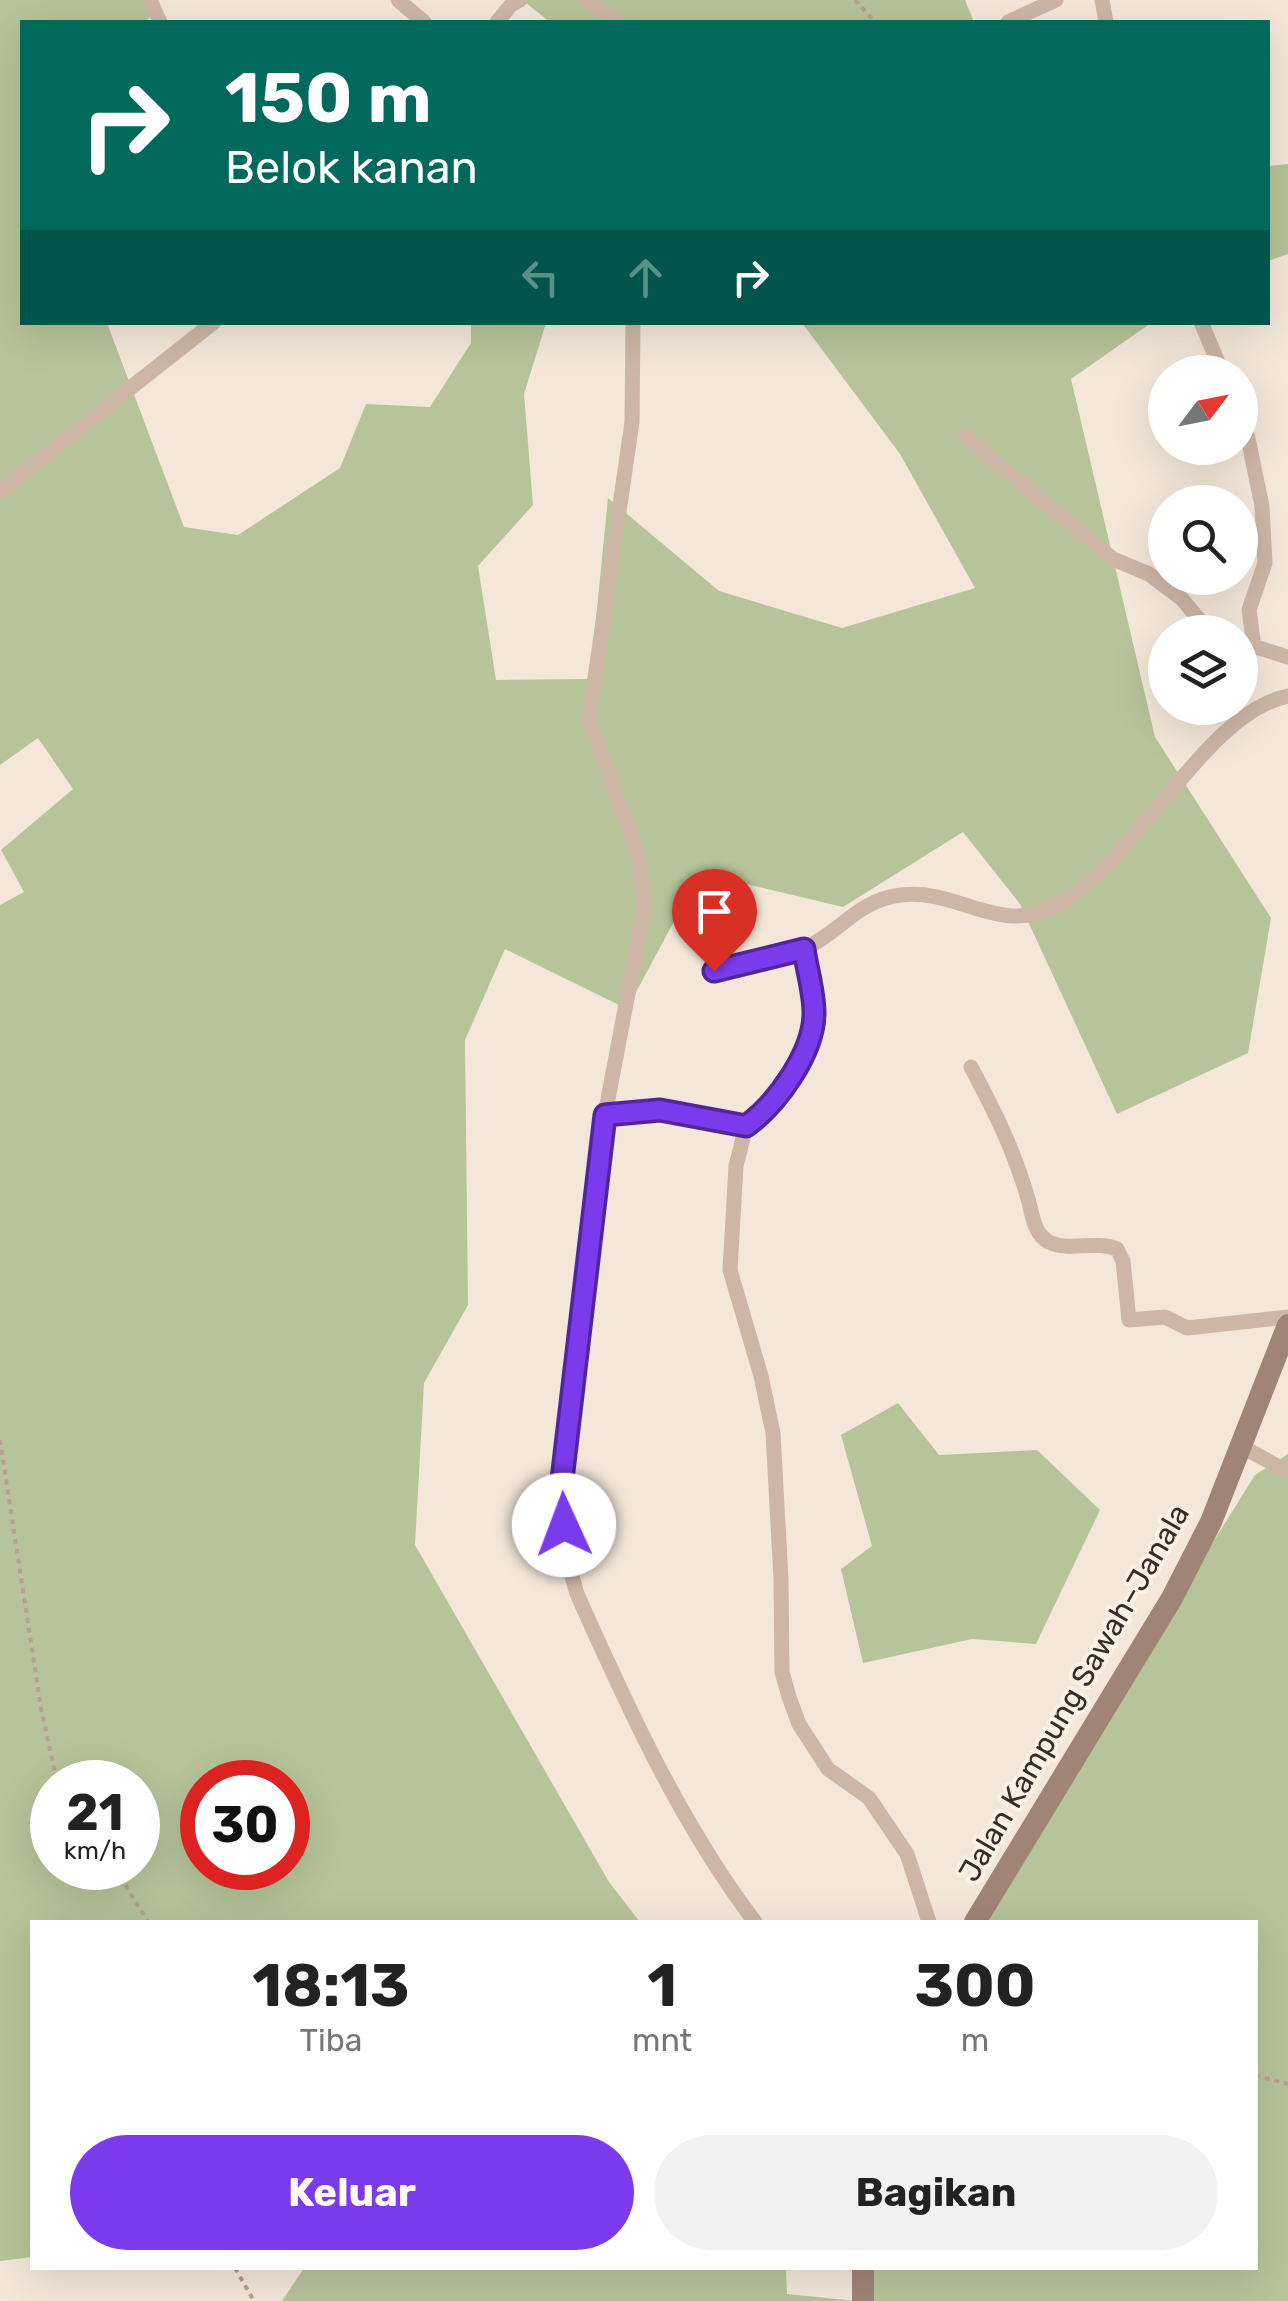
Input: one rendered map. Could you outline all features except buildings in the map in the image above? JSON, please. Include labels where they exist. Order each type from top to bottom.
[{"type":"main road","name":"Jalan Kampung Sawah–Janala","points":[[976,1920],[1172,1598],[1211,1522],[1288,1321]]},
{"type":"main road","points":[[863,2270],[863,2301]]},
{"type":"street","points":[[398,0],[422,20]]},
{"type":"street","points":[[499,20],[520,0]]},
{"type":"street","points":[[586,0],[615,20]]},
{"type":"street","points":[[1012,20],[1056,0]]},
{"type":"street","points":[[0,491],[210,325]]},
{"type":"street","points":[[633,325],[632,422],[589,720],[639,858],[644,909],[605,1115],[561,1488],[568,1562],[583,1607],[678,1804],[716,1871],[753,1920]]},
{"type":"street","points":[[1202,325],[1215,355]]},
{"type":"street","points":[[965,437],[1113,558],[1150,574],[1182,598],[1196,615]]},
{"type":"street","points":[[1248,615],[1265,563],[1262,506],[1254,465]]},
{"type":"street","points":[[1258,648],[1288,657]]},
{"type":"street","points":[[714,971],[804,949],[862,906],[900,894],[943,896],[997,916],[1025,917],[1052,908],[1082,890],[1106,868],[1224,734],[1257,707],[1288,696]]},
{"type":"street","points":[[804,949],[814,1015],[805,1048],[776,1101],[746,1126],[736,1166],[730,1270],[761,1376],[772,1434],[782,1579],[782,1672],[800,1724],[828,1769],[869,1798],[907,1854],[929,1920]]},
{"type":"street","points":[[972,1067],[1015,1152],[1036,1228],[1045,1241],[1059,1245],[1106,1244],[1117,1249],[1123,1261],[1129,1320],[1166,1316],[1187,1328],[1288,1321]]},
{"type":"street","points":[[605,1115],[660,1110],[746,1126]]},
{"type":"street","points":[[1241,1446],[1288,1472]]},
{"type":"path","points":[[855,0],[873,20]]},
{"type":"path","points":[[0,1440],[40,1708],[52,1760]]},
{"type":"path","points":[[128,1890],[147,1920]]},
{"type":"path","points":[[1258,2075],[1288,2084]]},
{"type":"path","points":[[236,2270],[254,2301]]},
{"type":"green space","points":[[0,0],[143,0],[152,14],[148,20],[20,20],[20,325],[108,325],[184,527],[238,535],[340,468],[366,404],[430,407],[471,343],[471,325],[545,325],[524,394],[533,505],[478,566],[496,680],[590,679],[608,498],[719,591],[842,628],[975,588],[900,454],[803,325],[1148,325],[1071,379],[1148,707],[1148,725],[1152,725],[1155,737],[1271,918],[1248,1053],[1117,1114],[1020,904],[963,832],[843,907],[700,873],[627,1009],[505,949],[465,1040],[468,1305],[424,1383],[415,1545],[609,1882],[638,1920],[30,1920],[30,2257],[0,2261],[0,905],[24,892],[1,850],[73,789],[38,738],[0,765]]},
{"type":"green space","points":[[522,0],[965,0],[973,20],[547,20]]},
{"type":"green space","points":[[1288,164],[1288,254],[1270,260],[1270,166]]},
{"type":"green space","points":[[898,1403],[939,1455],[1037,1450],[1100,1510],[1036,1644],[972,1639],[863,1663],[841,1569],[872,1546],[841,1435]]},
{"type":"green space","points":[[1288,1454],[1288,2301],[863,2301],[861,2270],[1258,2270],[1258,1920],[977,1920],[1255,1475]]},
{"type":"green space","points":[[303,2270],[786,2270],[787,2294],[856,2301],[282,2301]]},
{"type":"route","points":[[564,1525],[561,1488],[605,1115],[660,1110],[746,1126],[776,1101],[805,1048],[814,1015],[804,949],[714,971]]}]
